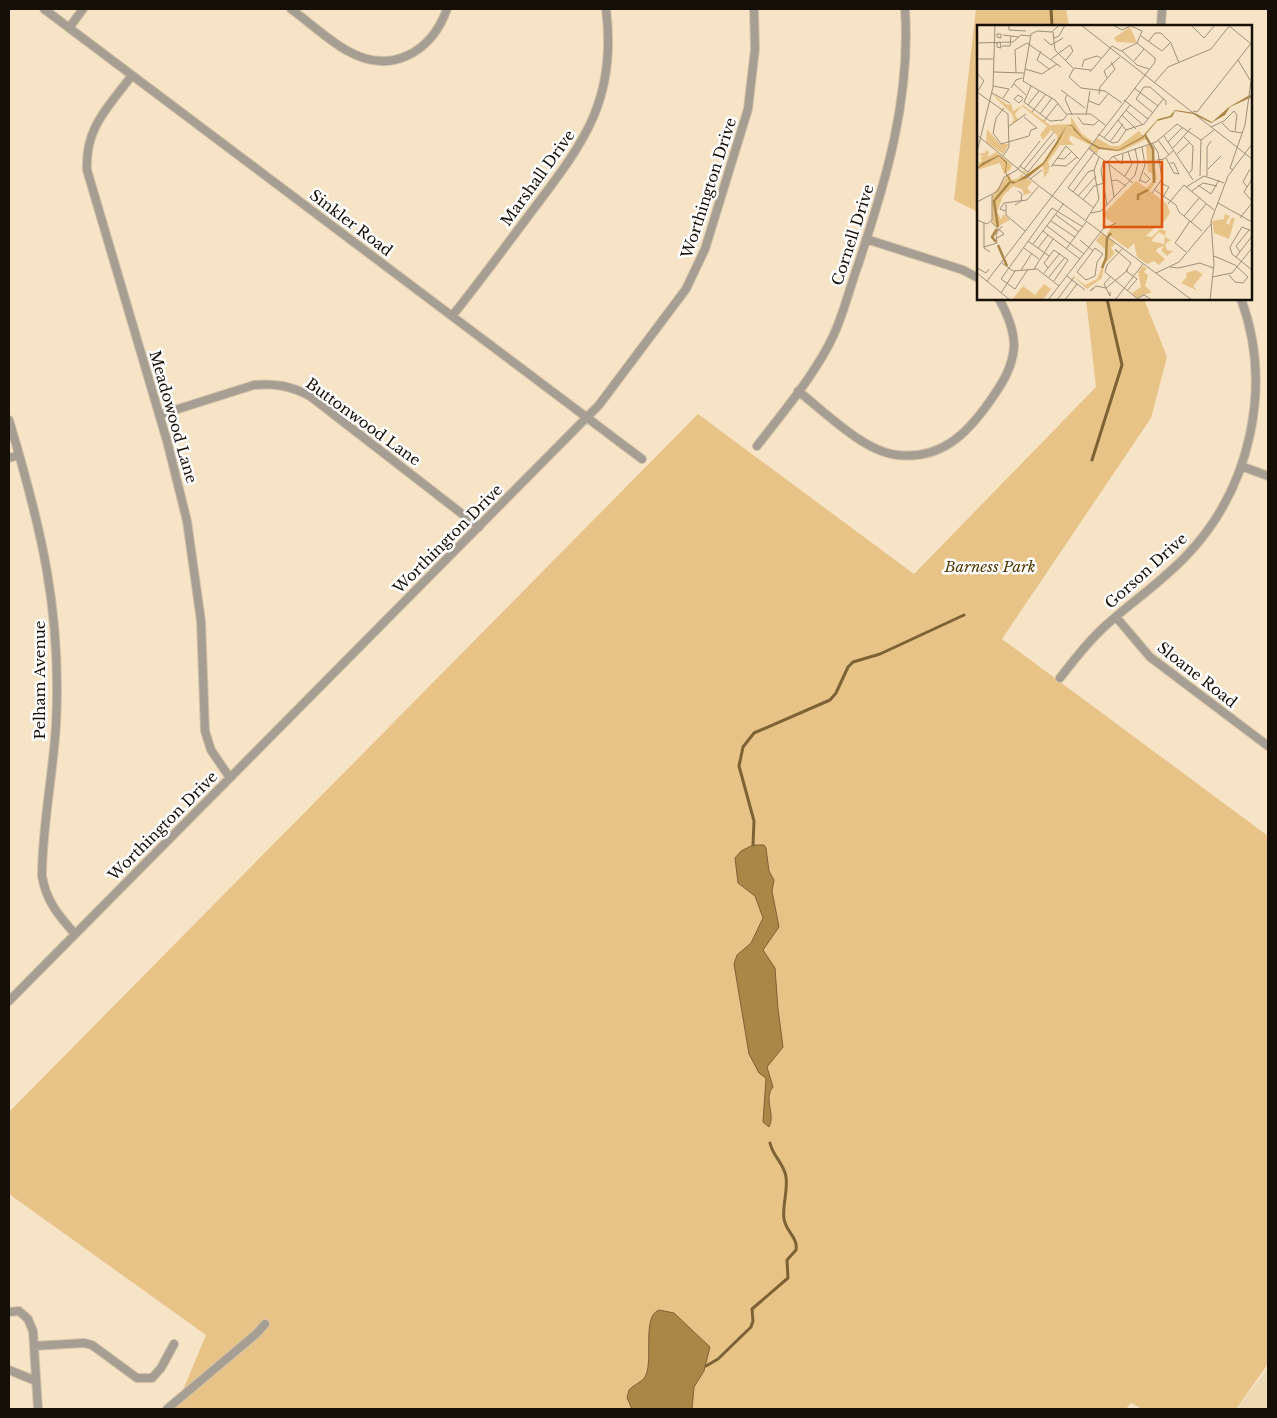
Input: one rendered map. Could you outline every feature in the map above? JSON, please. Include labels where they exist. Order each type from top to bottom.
[{"type":"street","name":"Sinkler Road","points":[[44,9],[642,459]]},
{"type":"street","points":[[69,28],[84,9]]},
{"type":"street","points":[[291,9],[346,50],[359,56],[382,61],[397,59],[419,51],[437,31],[447,9]]},
{"type":"street","name":"Marshall Drive","points":[[452,316],[574,155],[593,121],[602,94],[608,60],[606,9]]},
{"type":"street","name":"Worthington Drive","points":[[9,1001],[599,405],[672,308],[700,263],[734,162],[748,109],[755,49],[754,9]]},
{"type":"street","name":"Cornell Drive","points":[[757,446],[821,360],[832,338],[866,239],[887,174],[900,110],[905,41],[905,9]]},
{"type":"street","points":[[1161,25],[1162,9]]},
{"type":"street","name":"Meadowood Lane","points":[[132,76],[91,132],[87,146],[87,170],[179,484],[194,559],[201,621],[205,730],[211,750],[230,778]]},
{"type":"street","points":[[866,239],[963,270],[977,277]]},
{"type":"street","points":[[798,391],[857,437],[889,454],[909,456],[928,454],[944,448],[961,436],[975,422],[1008,373],[1014,336],[999,300]]},
{"type":"street","name":"Gorson Drive","points":[[1060,678],[1083,649],[1116,617],[1176,567],[1200,541],[1223,507],[1241,466],[1254,418],[1256,376],[1251,336],[1241,300]]},
{"type":"street","name":"Buttonwood Lane","points":[[159,415],[254,385],[269,384],[298,390],[310,396],[479,527]]},
{"type":"street","name":"Pelham Avenue","points":[[9,420],[37,517],[47,566],[57,655],[55,735],[42,876],[47,897],[53,909],[75,934]]},
{"type":"street","points":[[9,458],[19,455]]},
{"type":"street","points":[[1241,466],[1268,476]]},
{"type":"street","name":"Sloane Road","points":[[1116,617],[1150,657],[1268,746]]},
{"type":"street","points":[[9,1312],[18,1311],[28,1320],[33,1331],[38,1409]]},
{"type":"street","points":[[167,1409],[256,1334],[265,1324]]},
{"type":"street","points":[[34,1346],[84,1343],[92,1345],[137,1378],[152,1378],[161,1368],[174,1344]]},
{"type":"street","points":[[9,1370],[36,1381]]},
{"type":"shaded area","points":[[753,845],[764,845],[766,848],[769,871],[774,880],[772,891],[779,927],[763,950],[775,968],[783,1047],[767,1067],[773,1087],[769,1096],[771,1122],[769,1127],[763,1122],[766,1078],[759,1073],[749,1054],[734,964],[737,955],[751,943],[763,918],[755,896],[738,883],[735,858],[741,851]]},
{"type":"shaded area","points":[[659,1310],[674,1313],[710,1347],[704,1371],[694,1387],[692,1409],[632,1409],[627,1398],[629,1390],[643,1380],[646,1375],[649,1359],[649,1329],[654,1314]]},
{"type":"shaded area","points":[[1268,1368],[1268,1409],[1236,1409]]},
{"type":"green space","points":[[976,9],[1066,9],[1069,25],[977,25],[977,212],[954,200]]},
{"type":"green space","name":"Barness Park","points":[[1086,300],[1144,300],[1167,357],[1151,418],[1002,639],[1268,836],[1268,1364],[1236,1409],[1142,1409],[1131,1403],[1126,1409],[175,1409],[206,1335],[9,1194],[9,1112],[698,414],[914,574],[1096,387]]},
{"type":"waterway","points":[[1051,9],[1052,25]]},
{"type":"waterway","points":[[1092,460],[1122,365],[1107,300]]},
{"type":"waterway","points":[[753,845],[754,821],[739,766],[743,747],[754,733],[830,700],[836,693],[848,667],[853,662],[880,654],[964,615]]},
{"type":"waterway","points":[[706,1366],[718,1359],[751,1327],[753,1321],[752,1309],[788,1278],[787,1260],[796,1250],[796,1245],[784,1219],[785,1172],[770,1143]]}]
